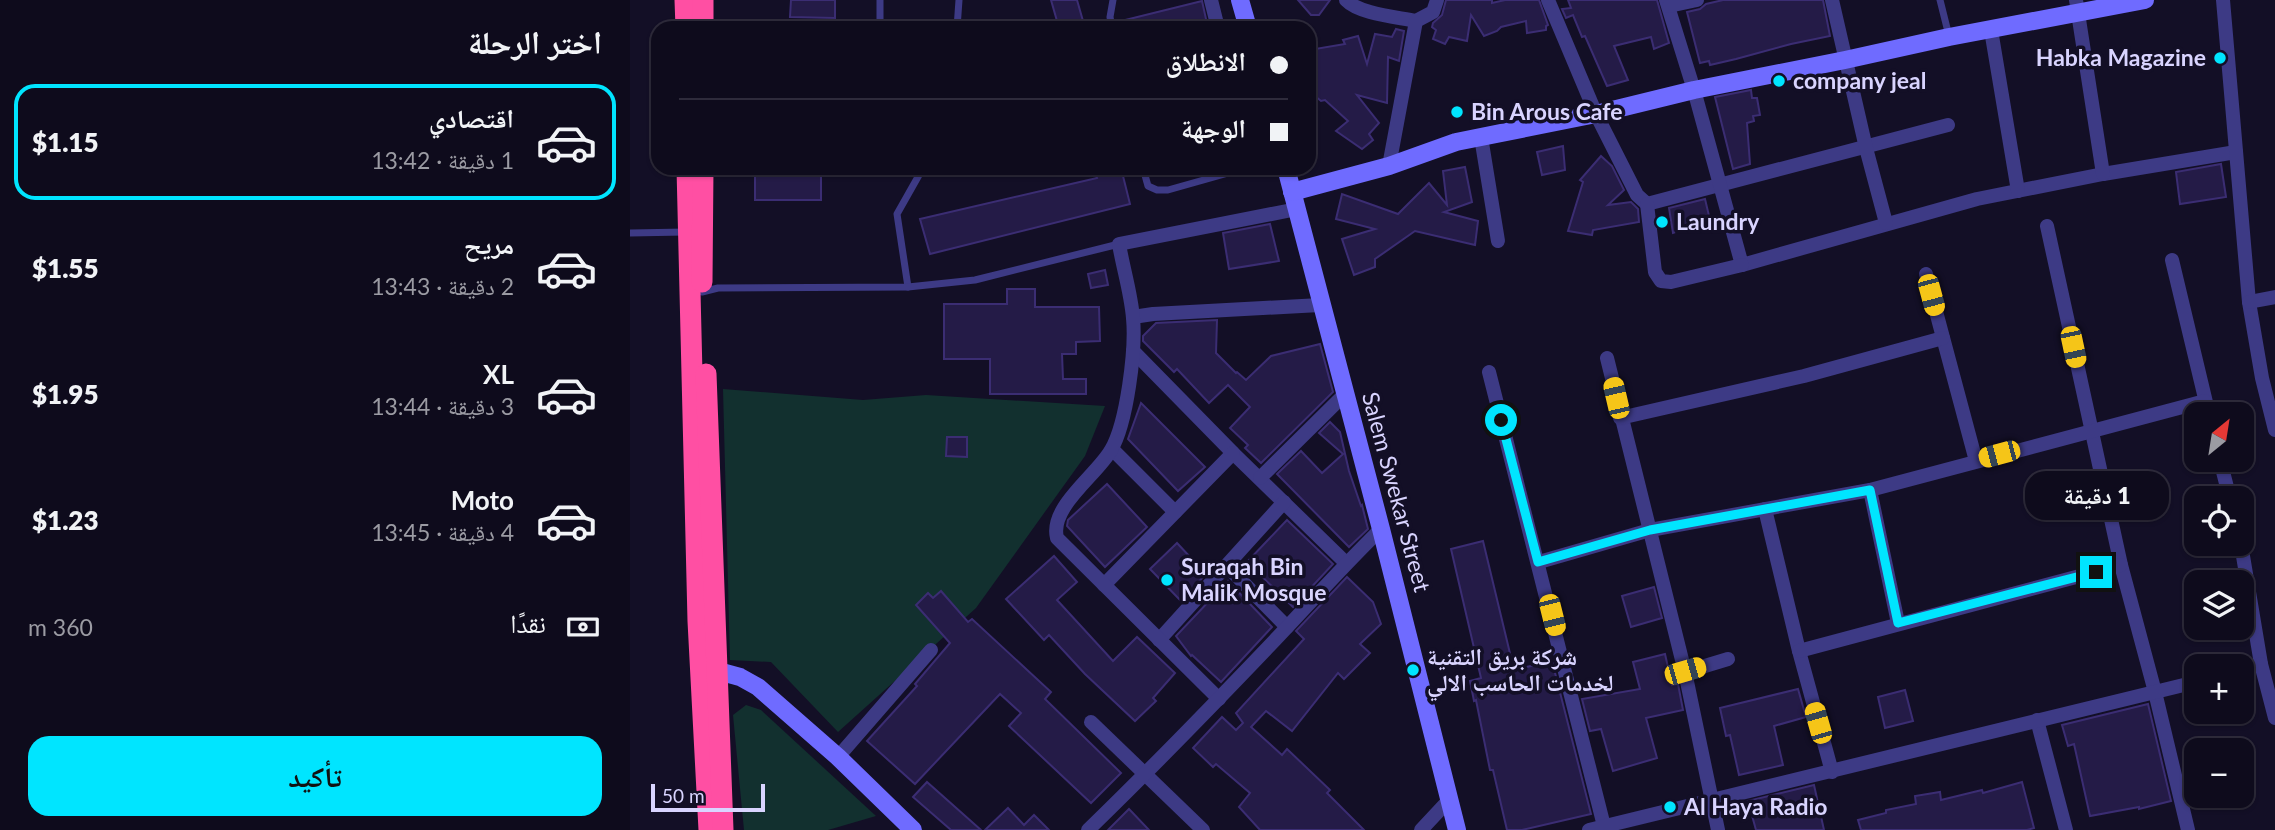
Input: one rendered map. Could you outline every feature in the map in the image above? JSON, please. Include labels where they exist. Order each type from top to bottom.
[{"type":"highway","points":[[685,0],[686,21]]},
{"type":"highway","points":[[703,21],[704,0]]},
{"type":"highway","points":[[688,175],[702,292],[710,669],[709,830]]},
{"type":"highway","points":[[702,175],[695,232],[698,621],[710,669],[723,830]]},
{"type":"street","points":[[1212,0],[1217,21]]},
{"type":"street","points":[[1240,0],[1246,21]]},
{"type":"street","points":[[1346,0],[1366,11],[1416,21],[1433,12],[1437,0]]},
{"type":"street","points":[[1548,0],[1596,114],[1637,195],[1647,204],[1655,272],[1661,281],[1671,282],[1742,265],[1978,199],[2235,152]]},
{"type":"street","points":[[1697,0],[1668,3],[1742,265]]},
{"type":"street","points":[[1832,0],[1886,223]]},
{"type":"street","points":[[1219,699],[1057,538],[1055,530],[1060,514],[1112,449],[1124,414],[1133,351],[1133,317],[1119,244],[1294,200],[1456,142],[1596,114],[1694,90],[1991,30],[2077,6],[2145,0]]},
{"type":"street","points":[[2223,0],[2249,302],[2269,377],[2275,430]]},
{"type":"street","points":[[2077,6],[2104,174]]},
{"type":"street","points":[[1389,166],[1416,21]]},
{"type":"street","points":[[1991,30],[2018,191]]},
{"type":"street","points":[[1647,204],[1948,125]]},
{"type":"street","points":[[1481,137],[1498,241]]},
{"type":"street","name":"Salem Swekar Street","points":[[1288,175],[1457,830]]},
{"type":"street","points":[[2047,226],[2121,565],[2188,830]]},
{"type":"street","points":[[2172,260],[2206,402]]},
{"type":"street","points":[[1926,274],[1976,461]]},
{"type":"street","points":[[2249,302],[2275,297]]},
{"type":"street","points":[[1133,317],[1321,305]]},
{"type":"street","points":[[1620,418],[1804,376],[1943,338]]},
{"type":"street","points":[[1133,351],[1346,562]]},
{"type":"street","points":[[1607,358],[1685,671],[1718,830]]},
{"type":"street","points":[[1489,372],[1604,828]]},
{"type":"street","points":[[1260,478],[1345,394]]},
{"type":"street","points":[[1538,562],[1650,530],[1870,490],[2091,430],[2184,412]]},
{"type":"street","points":[[1112,449],[1175,512]]},
{"type":"street","points":[[1104,585],[1234,453]]},
{"type":"street","points":[[1870,490],[1898,623]]},
{"type":"street","points":[[1159,640],[1284,502]]},
{"type":"street","points":[[1765,509],[1799,651],[1832,772]]},
{"type":"street","points":[[1088,830],[1219,699],[1346,562],[1381,529]]},
{"type":"street","points":[[2243,556],[2261,664],[2275,718]]},
{"type":"street","points":[[1799,651],[2121,565]]},
{"type":"street","points":[[1227,566],[1287,627]]},
{"type":"street","points":[[838,757],[932,650]]},
{"type":"street","points":[[1685,671],[1728,659]]},
{"type":"street","points":[[2254,667],[2261,664]]},
{"type":"street","points":[[710,669],[740,677],[758,687],[838,757],[913,830]]},
{"type":"street","points":[[1589,830],[2184,685]]},
{"type":"street","points":[[2037,720],[2066,830]]},
{"type":"street","points":[[1091,722],[1203,830]]},
{"type":"street","points":[[1420,830],[1449,800]]},
{"type":"lane","points":[[880,0],[880,21]]},
{"type":"lane","points":[[957,21],[959,0]]},
{"type":"lane","points":[[1111,21],[1113,0]]},
{"type":"lane","points":[[1940,0],[1949,37]]},
{"type":"lane","points":[[908,287],[897,214],[919,175]]},
{"type":"lane","points":[[1145,175],[1149,186],[1157,190],[1168,190],[1221,175]]},
{"type":"lane","points":[[630,233],[695,232]]},
{"type":"lane","points":[[702,292],[718,288],[908,287],[975,280],[1119,244]]},
{"type":"green space","points":[[723,389],[863,400],[926,395],[1105,406],[1085,456],[976,608],[838,732],[771,662],[730,660]]},
{"type":"green space","points":[[746,705],[761,710],[876,816],[828,830],[744,830],[733,715]]},
{"type":"building","points":[[791,0],[835,0],[835,18],[790,17]]},
{"type":"building","points":[[1051,0],[1077,0],[1083,21],[1057,21]]},
{"type":"building","points":[[1298,0],[1330,0],[1319,15],[1311,15]]},
{"type":"building","points":[[1446,0],[1492,0],[1492,3],[1505,0],[1539,0],[1548,25],[1546,30],[1527,33],[1526,21],[1501,27],[1484,36],[1471,15],[1467,41],[1449,37],[1445,44],[1433,39],[1436,30],[1432,27],[1442,15]]},
{"type":"building","points":[[1568,0],[1657,0],[1669,43],[1654,49],[1651,37],[1614,46],[1628,80],[1607,86],[1573,15],[1566,18],[1562,9],[1571,8]]},
{"type":"building","points":[[1723,0],[1823,0],[1830,36],[1710,65],[1709,61],[1700,63],[1687,12]]},
{"type":"building","points":[[1202,1],[1206,21],[1121,21]]},
{"type":"building","points":[[1396,29],[1404,31],[1399,61],[1388,57],[1387,103],[1357,95],[1379,123],[1369,134],[1373,140],[1362,149],[1336,131],[1348,121],[1325,100],[1321,101],[1316,97],[1316,49],[1345,44],[1343,40],[1358,36],[1367,64],[1375,34],[1392,37]]},
{"type":"building","points":[[1751,90],[1752,98],[1757,98],[1760,115],[1753,116],[1754,121],[1747,123],[1750,164],[1733,169],[1715,97]]},
{"type":"building","points":[[1563,146],[1565,170],[1542,175],[1537,152]]},
{"type":"building","points":[[1601,156],[1612,166],[1624,190],[1608,205],[1631,202],[1638,209],[1639,222],[1593,230],[1592,235],[1568,231],[1583,182],[1580,180]]},
{"type":"building","points":[[2221,164],[2226,197],[2180,204],[2176,172]]},
{"type":"building","points":[[1465,167],[1472,202],[1444,212],[1478,221],[1475,245],[1415,231],[1375,259],[1375,267],[1354,275],[1342,239],[1375,229],[1336,219],[1342,194],[1398,214],[1429,183],[1447,205],[1443,171]]},
{"type":"building","points":[[755,175],[821,175],[821,200],[755,200]]},
{"type":"building","points":[[1096,175],[1123,175],[1130,204],[930,254],[920,219],[1097,178]]},
{"type":"building","points":[[1705,199],[1710,220],[1673,233],[1669,208]]},
{"type":"building","points":[[1270,224],[1279,261],[1229,269],[1223,233]]},
{"type":"building","points":[[1105,270],[1108,285],[1091,288],[1088,274]]},
{"type":"building","points":[[1007,289],[1035,289],[1035,307],[1099,307],[1100,341],[1076,342],[1076,354],[1062,354],[1063,379],[1086,379],[1086,394],[990,394],[990,359],[944,359],[944,304],[1007,304]]},
{"type":"building","points":[[1217,320],[1216,353],[1246,380],[1271,356],[1320,344],[1333,392],[1261,463],[1245,448],[1248,445],[1230,428],[1250,407],[1228,385],[1209,403],[1177,369],[1174,372],[1143,341],[1143,336],[1156,323]]},
{"type":"building","points":[[1141,403],[1205,467],[1178,491],[1128,439]]},
{"type":"building","points":[[1330,422],[1340,432],[1349,471],[1368,529],[1349,547],[1277,474],[1301,451],[1322,473],[1343,454],[1319,433]]},
{"type":"building","points":[[947,437],[967,437],[967,457],[946,456]]},
{"type":"building","points":[[1107,484],[1147,527],[1105,567],[1067,526],[1068,520]]},
{"type":"building","points":[[1287,520],[1333,564],[1293,607],[1247,562]]},
{"type":"building","points":[[1483,541],[1514,670],[1552,661],[1591,814],[1522,830],[1507,830],[1470,681],[1481,678],[1451,549]]},
{"type":"building","points":[[1177,543],[1206,574],[1181,601],[1150,569]]},
{"type":"building","points":[[1054,556],[1077,582],[1057,600],[1113,661],[1137,637],[1175,673],[1153,698],[1156,701],[1135,721],[1085,674],[1049,635],[1044,640],[1006,599]]},
{"type":"building","points":[[1347,577],[1373,602],[1381,624],[1360,644],[1370,653],[1344,679],[1338,673],[1292,731],[1266,711],[1251,727],[1282,755],[1287,749],[1330,790],[1327,793],[1364,830],[1260,830],[1239,807],[1250,793],[1216,764],[1213,767],[1193,748],[1222,717],[1236,730],[1243,723],[1236,713],[1304,639],[1296,631]]},
{"type":"building","points":[[1228,581],[1272,627],[1221,682],[1191,656],[1176,636]]},
{"type":"building","points":[[1654,587],[1662,618],[1631,627],[1622,596]]},
{"type":"building","points":[[941,591],[968,622],[972,619],[1051,692],[1045,699],[1121,773],[1091,803],[1009,726],[1021,713],[1000,694],[915,784],[867,741],[917,686],[915,684],[950,643],[916,605],[928,593],[933,598]]},
{"type":"building","points":[[1665,654],[1672,685],[1678,684],[1683,710],[1646,718],[1657,758],[1613,771],[1601,729],[1590,731],[1582,699],[1640,689],[1633,662]]},
{"type":"building","points":[[1798,689],[1806,717],[1774,726],[1783,765],[1739,775],[1730,735],[1726,736],[1720,708]]},
{"type":"building","points":[[1905,690],[1913,721],[1885,728],[1878,697]]},
{"type":"building","points":[[2148,704],[2171,801],[2090,816],[2074,744],[2068,746],[2062,725]]},
{"type":"building","points":[[927,782],[981,830],[951,830],[913,797]]},
{"type":"building","points":[[2022,782],[2034,828],[2027,830],[1861,830],[1858,820],[1886,813],[1886,810],[1916,804],[1915,796],[1940,792],[1941,800],[1982,790],[1983,793]]},
{"type":"building","points":[[1814,785],[1824,830],[1756,830],[1748,801]]},
{"type":"building","points":[[1008,808],[1024,825],[1034,815],[1049,830],[985,830]]},
{"type":"building","points":[[1129,809],[1149,830],[1108,830]]},
{"type":"place","name":"Habka Magazine","points":[[2220,58]]},
{"type":"place","name":"company jeal","points":[[1779,81]]},
{"type":"place","name":"Bin Arous Cafe","points":[[1457,112]]},
{"type":"place","name":"Laundry","points":[[1662,222]]},
{"type":"place","name":"Suraqah Bin Malik Mosque","points":[[1167,580]]},
{"type":"place","name":"شركة بريق التقنية لخدمات الحاسب الالي","points":[[1413,670]]},
{"type":"place","name":"Al Haya Radio","points":[[1670,807]]},
{"type":"route","points":[[1501,420],[1538,562],[1650,530],[1870,490],[1898,623],[2096,572]]}]
